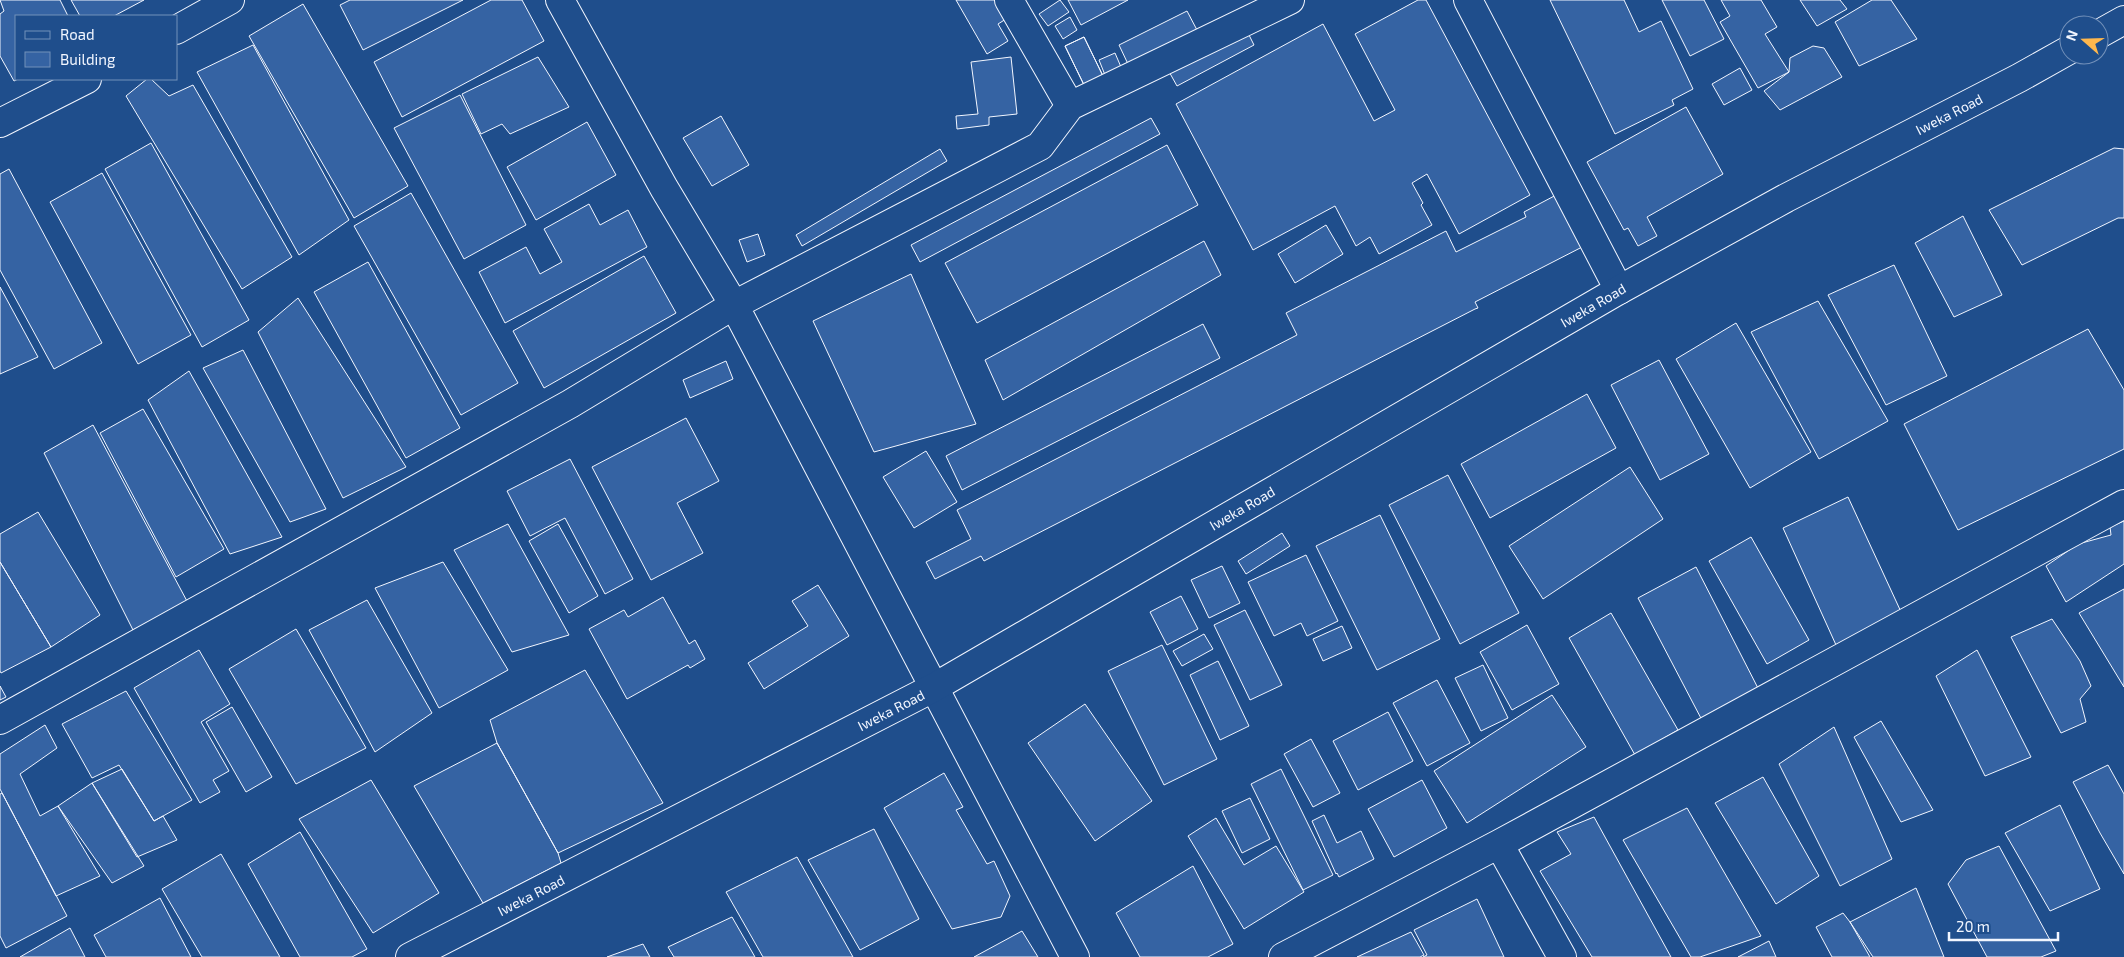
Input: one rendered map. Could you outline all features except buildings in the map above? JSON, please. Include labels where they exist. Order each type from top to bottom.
[{"type":"street","points":[[178,29],[230,0]]},
{"type":"street","points":[[560,0],[664,188],[734,305],[1075,957]]},
{"type":"street","points":[[1009,0],[1070,106]]},
{"type":"street","points":[[0,720],[570,404],[734,305],[1040,146],[1070,106],[1290,0]]},
{"type":"street","points":[[1468,0],[1619,290]]},
{"type":"street","points":[[2109,28],[2124,20]]},
{"type":"street","name":"Iweka Road","points":[[410,957],[934,688],[1619,290],[1786,198],[2010,83],[2059,56]]},
{"type":"street","points":[[0,123],[85,80]]},
{"type":"street","points":[[1283,957],[1498,844],[2124,504]]},
{"type":"street","points":[[1498,844],[1562,957]]}]
